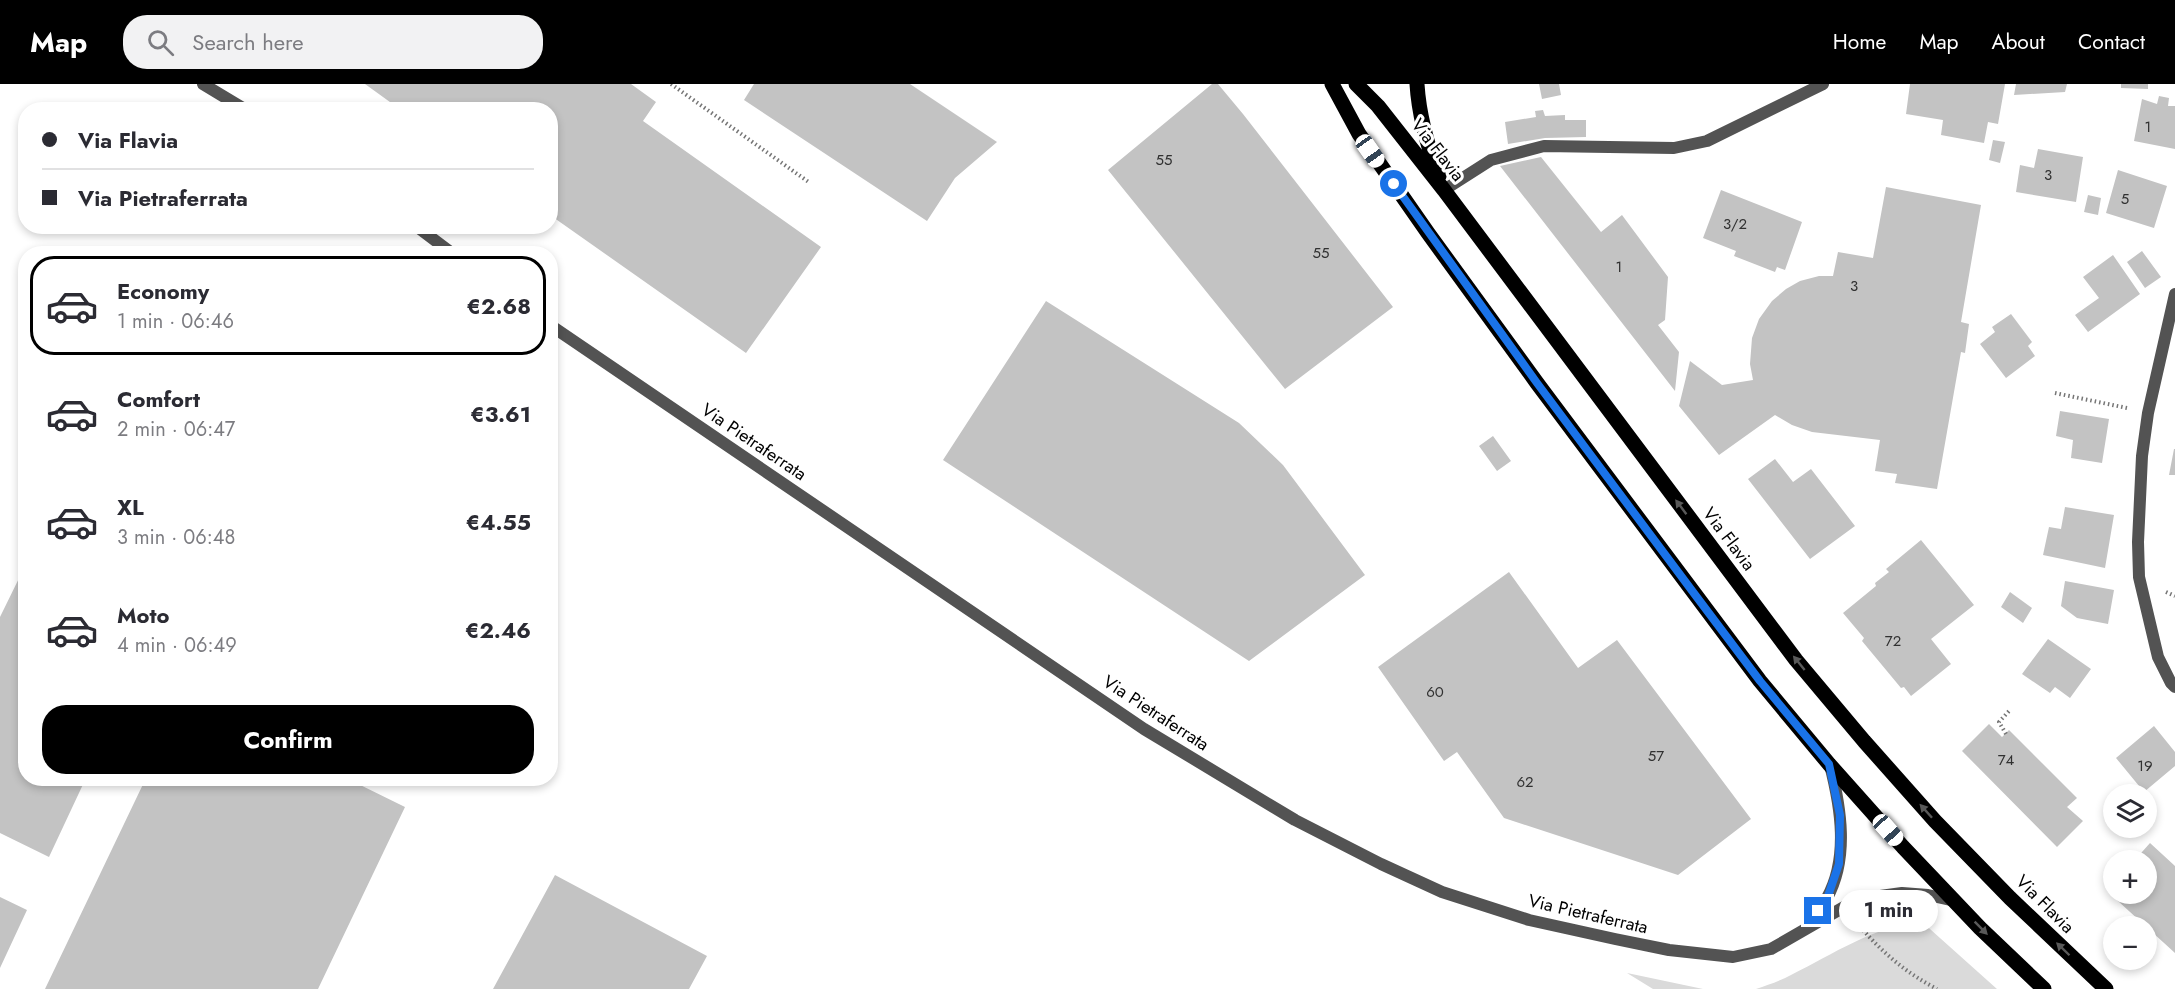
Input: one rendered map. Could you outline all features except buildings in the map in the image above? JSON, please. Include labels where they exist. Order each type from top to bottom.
[{"type":"main road","points":[[1332,84],[1359,134],[1537,383],[1760,681],[1829,764],[1954,901],[2044,989]]},
{"type":"main road","name":"Via Flavia","points":[[1356,84],[1378,106],[1444,190],[1804,669],[1935,821],[2010,898],[2106,989]]},
{"type":"main road","points":[[1417,84],[1426,141],[1444,190]]},
{"type":"street","points":[[203,84],[233,102]]},
{"type":"street","points":[[1444,190],[1491,160],[1544,146],[1674,148],[1707,141],[1823,84]]},
{"type":"street","points":[[427,234],[442,246]]},
{"type":"street","points":[[2175,294],[2148,413],[2142,456],[2138,542],[2139,577],[2158,657],[2175,687]]},
{"type":"street","name":"Via Pietraferrata","points":[[558,330],[1144,729],[1295,820],[1442,892],[1529,920],[1669,950],[1733,957],[1771,949],[1844,907],[1873,897],[1902,893],[1928,895],[1954,901]]},
{"type":"street","name":"Via Pietraferrata","points":[[1808,927],[1828,896],[1839,864],[1840,815],[1829,764]]},
{"type":"path","points":[[671,84],[810,183]]},
{"type":"path","points":[[2055,393],[2148,413]]},
{"type":"path","points":[[2006,734],[1999,722],[2009,711]]},
{"type":"path","points":[[1863,930],[1880,949],[1918,979],[1937,989]]},
{"type":"shaded area","points":[[1921,921],[1997,989],[1756,989],[1787,977],[1869,935]]},
{"type":"shaded area","points":[[1627,973],[1703,989],[1653,989]]},
{"type":"route","points":[[1394,184],[1537,383],[1696,596],[1760,681],[1829,764],[1840,815],[1839,864],[1828,896],[1818,911]]}]
